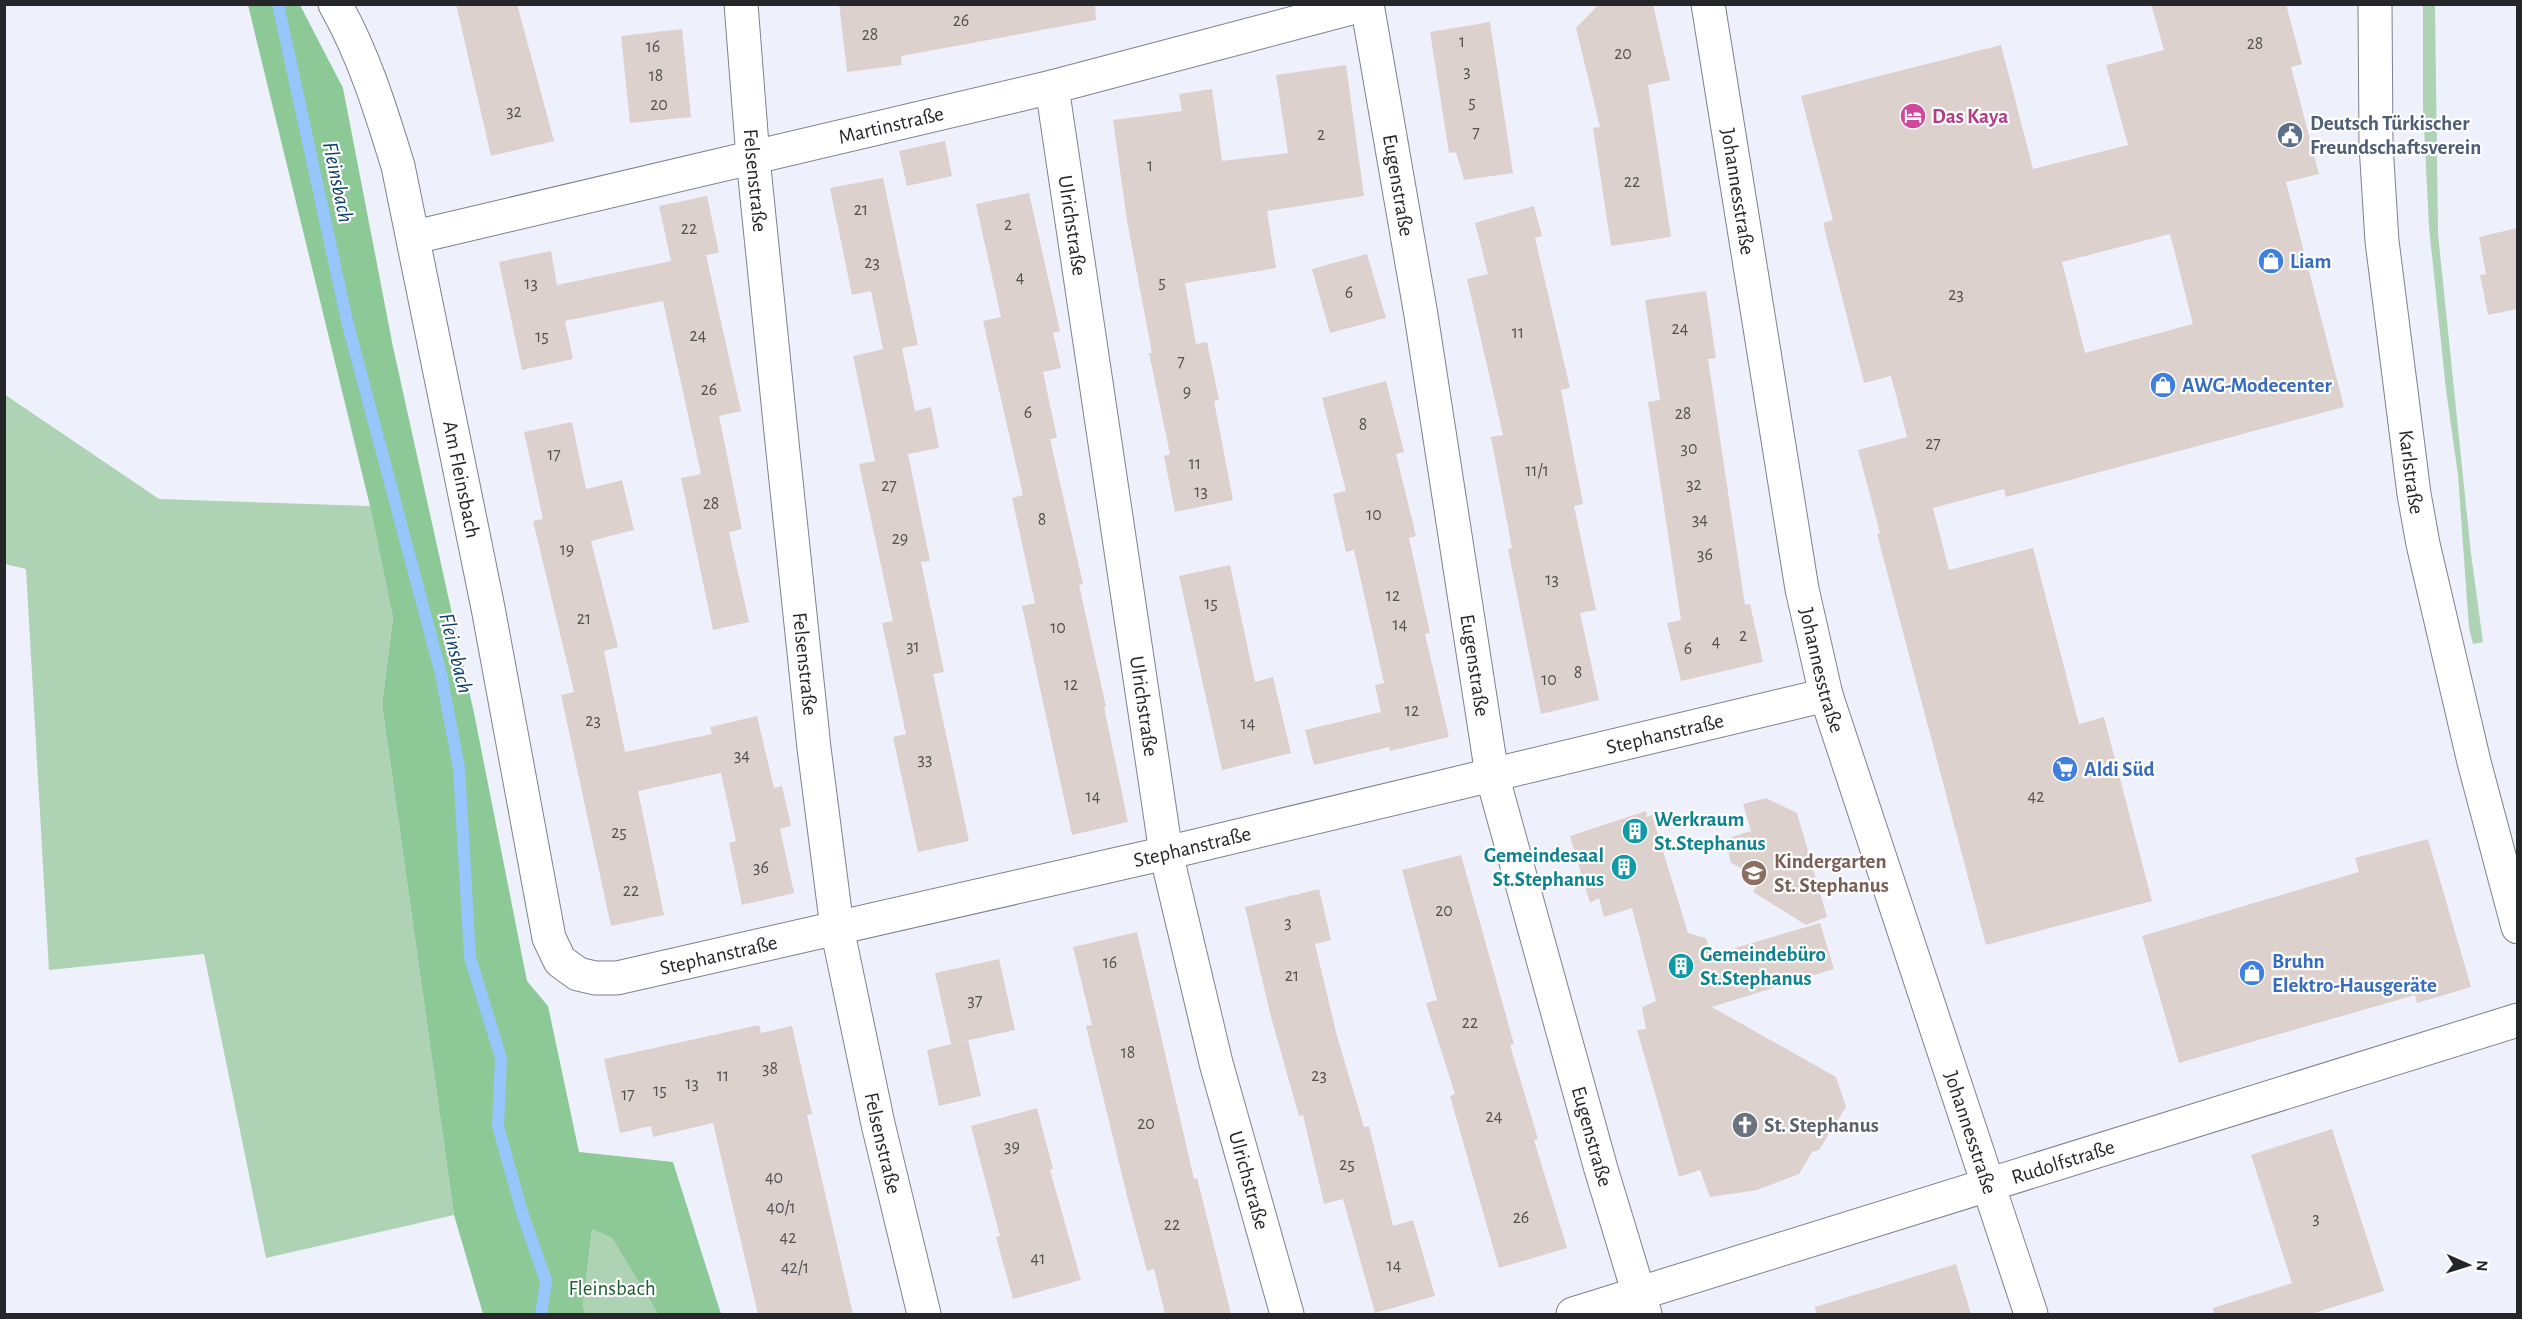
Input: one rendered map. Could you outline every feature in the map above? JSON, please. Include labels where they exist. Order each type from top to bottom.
[{"type":"street","name":"Am Fleinsbach","points":[[335,4],[380,104],[415,237],[549,938],[560,961]]},
{"type":"street","name":"Felsenstraße","points":[[741,4],[753,158],[814,748],[837,928],[885,1156],[924,1314]]},
{"type":"street","name":"Martinstraße","points":[[415,237],[1052,87],[1367,4]]},
{"type":"street","name":"Eugenstraße","points":[[1367,4],[1421,315],[1492,775],[1641,1304]]},
{"type":"street","name":"Johannesstraße","points":[[1708,4],[1802,589],[1826,695],[1986,1186],[2031,1314]]},
{"type":"street","name":"Karlstraße","points":[[2375,4],[2376,145],[2382,241],[2414,494],[2423,544],[2474,762],[2517,927]]},
{"type":"street","name":"Ulrichstraße","points":[[1052,87],[1166,853],[1216,1063],[1287,1314]]},
{"type":"street","name":"Stephanstraße","points":[[560,961],[578,974],[595,978],[617,978],[1166,853],[1826,695]]},
{"type":"street","name":"Rudolfstraße","points":[[1573,1314],[1641,1304],[1986,1186],[2517,1020]]},
{"type":"green space","points":[[248,5],[300,5],[343,88],[393,347],[474,713],[527,981],[548,1006],[579,1152],[673,1162],[721,1314],[658,1314],[612,1238],[592,1229],[583,1306],[586,1314],[483,1314],[454,1215],[382,704],[393,618],[370,506]]},
{"type":"green space","points":[[2423,5],[2435,5],[2438,234],[2471,554],[2483,642],[2473,644],[2469,628],[2458,475],[2446,390],[2429,227],[2423,106]]},
{"type":"green space","points":[[4,394],[159,499],[370,506],[393,618],[382,704],[454,1215],[266,1258],[204,954],[49,970],[26,569],[5,564]]},
{"type":"green space","name":"Fleinsbach","points":[[592,1229],[612,1238],[658,1314],[586,1314],[583,1306]]},
{"type":"building","points":[[456,4],[517,4],[554,141],[491,156]]},
{"type":"building","points":[[839,4],[1095,4],[1096,20],[901,56],[902,65],[847,72]]},
{"type":"building","points":[[1599,4],[1653,4],[1670,80],[1648,85],[1671,237],[1611,246],[1593,128],[1600,127],[1576,28]]},
{"type":"building","points":[[2151,4],[2286,4],[2302,64],[2291,67],[2319,174],[2286,182],[2344,407],[2006,497],[2004,489],[1933,508],[1949,570],[2033,548],[2079,724],[2104,717],[2152,901],[1986,945],[1877,534],[1880,533],[1858,450],[1907,437],[1891,376],[1864,383],[1823,223],[1833,220],[1801,96],[2001,45],[2033,169],[2128,145],[2106,65],[2164,50]],"holes":[[[2170,234],[2193,324],[2085,353],[2062,262]]]},
{"type":"building","points":[[1490,22],[1513,173],[1464,180],[1456,152],[1449,153],[1430,32]]},
{"type":"building","points":[[682,29],[691,117],[630,123],[621,36]]},
{"type":"building","points":[[1346,65],[1364,196],[1267,211],[1276,268],[1185,283],[1196,344],[1207,342],[1219,400],[1214,401],[1233,500],[1175,512],[1164,456],[1170,454],[1149,353],[1152,353],[1127,221],[1113,120],[1182,111],[1179,94],[1212,89],[1222,161],[1288,153],[1276,75]]},
{"type":"building","points":[[945,141],[952,176],[907,186],[899,151]]},
{"type":"building","points":[[883,178],[918,345],[902,348],[915,411],[931,407],[939,448],[908,454],[930,561],[921,562],[944,672],[933,674],[969,841],[918,852],[893,737],[906,734],[882,623],[893,621],[859,464],[875,461],[853,356],[883,349],[871,291],[852,295],[830,188]]},
{"type":"building","points":[[1029,193],[1060,331],[1053,333],[1061,368],[1043,372],[1057,438],[1050,439],[1083,584],[1079,585],[1128,822],[1072,835],[1022,606],[1035,603],[1012,498],[1023,495],[983,321],[1001,317],[976,204]]},
{"type":"building","points":[[707,196],[719,253],[706,255],[741,411],[719,416],[742,529],[729,532],[749,622],[713,630],[681,478],[701,474],[663,301],[565,321],[573,359],[522,370],[499,262],[551,251],[557,285],[671,261],[659,206]]},
{"type":"building","points":[[1534,206],[1542,236],[1535,238],[1570,388],[1561,390],[1583,504],[1574,506],[1596,610],[1580,613],[1599,700],[1541,714],[1508,549],[1512,548],[1491,437],[1503,435],[1467,279],[1488,274],[1475,223]]},
{"type":"building","points":[[2517,228],[2517,309],[2488,315],[2480,275],[2486,274],[2479,237]]},
{"type":"building","points":[[1367,254],[1386,318],[1330,333],[1312,269]]},
{"type":"building","points":[[1706,291],[1716,358],[1708,359],[1745,605],[1750,604],[1763,662],[1681,681],[1667,623],[1681,620],[1648,402],[1660,400],[1645,300]]},
{"type":"building","points":[[1386,381],[1404,452],[1396,454],[1416,536],[1409,538],[1430,633],[1425,634],[1449,737],[1390,751],[1389,747],[1314,765],[1305,730],[1381,712],[1375,685],[1384,683],[1354,550],[1346,552],[1333,494],[1346,491],[1322,398]]},
{"type":"building","points":[[572,422],[586,489],[622,480],[634,530],[591,541],[618,647],[604,651],[625,752],[712,734],[710,727],[757,716],[774,788],[782,786],[791,826],[780,829],[794,893],[742,905],[729,843],[736,841],[721,773],[638,791],[664,915],[611,926],[561,695],[574,692],[533,521],[543,519],[524,432]]},
{"type":"building","points":[[1230,565],[1255,682],[1273,677],[1291,753],[1222,770],[1179,576]]},
{"type":"building","points":[[1766,798],[1797,813],[1827,917],[1806,925],[1753,892],[1760,878],[1731,863],[1725,839],[1751,831],[1743,804]]},
{"type":"building","points":[[1646,811],[1647,817],[1652,815],[1688,933],[1706,938],[1711,955],[1820,923],[1834,969],[1712,1007],[1836,1077],[1846,1107],[1819,1150],[1812,1152],[1799,1174],[1757,1190],[1710,1197],[1700,1170],[1679,1177],[1637,1030],[1646,1029],[1642,1007],[1656,1001],[1632,908],[1604,917],[1599,898],[1590,903],[1570,836]]},
{"type":"building","name":"Bruhn Elektro-Hausgeräte","points":[[2428,839],[2471,987],[2417,1003],[2415,995],[2179,1063],[2142,936],[2359,872],[2355,858]]},
{"type":"building","points":[[1461,855],[1514,1044],[1510,1045],[1538,1139],[1534,1140],[1567,1248],[1499,1268],[1450,1096],[1455,1094],[1426,1003],[1437,1000],[1402,870]]},
{"type":"building","points":[[1319,889],[1331,940],[1315,944],[1337,1036],[1364,1127],[1369,1126],[1393,1226],[1413,1220],[1435,1296],[1375,1313],[1343,1199],[1324,1204],[1303,1115],[1299,1116],[1271,1017],[1245,907]]},
{"type":"building","points":[[1137,932],[1194,1179],[1197,1178],[1231,1314],[1165,1314],[1154,1269],[1147,1271],[1127,1196],[1086,1026],[1092,1025],[1073,947]]},
{"type":"building","points":[[999,959],[1015,1030],[951,1044],[935,973]]},
{"type":"building","points":[[759,1025],[761,1033],[792,1026],[812,1114],[807,1115],[853,1314],[758,1314],[713,1123],[653,1137],[651,1126],[620,1133],[604,1059]]},
{"type":"building","points":[[968,1040],[981,1096],[939,1106],[927,1050]]},
{"type":"building","points":[[1037,1108],[1053,1169],[1050,1170],[1081,1280],[1013,1299],[996,1237],[1000,1236],[971,1126]]},
{"type":"building","points":[[2332,1129],[2384,1291],[2311,1314],[2214,1314],[2213,1308],[2292,1283],[2251,1155]]},
{"type":"building","points":[[1956,1264],[1971,1314],[1816,1314],[1815,1307]]},
{"type":"waterway","name":"Fleinsbach","points":[[278,4],[347,321],[441,674],[459,768],[470,957],[501,1058],[498,1126],[522,1212],[546,1281],[541,1314]]},
{"type":"place","name":"Das Kaya","points":[[1913,116]]},
{"type":"place","name":"Deutsch Türkischer Freundschaftsverein","points":[[2290,135]]},
{"type":"place","name":"Liam","points":[[2271,261]]},
{"type":"place","name":"AWG-Modecenter","points":[[2163,385]]},
{"type":"place","name":"Aldi Süd","points":[[2065,769]]},
{"type":"place","name":"Werkraum St.Stephanus","points":[[1635,831]]},
{"type":"place","name":"Gemeindesaal St.Stephanus","points":[[1624,867]]},
{"type":"place","name":"Kindergarten St. Stephanus","points":[[1754,873]]},
{"type":"place","name":"Gemeindebüro St.Stephanus","points":[[1681,966]]},
{"type":"place","name":"Bruhn Elektro-Hausgeräte","points":[[2252,973]]},
{"type":"place","name":"St. Stephanus","points":[[1745,1125]]}]
